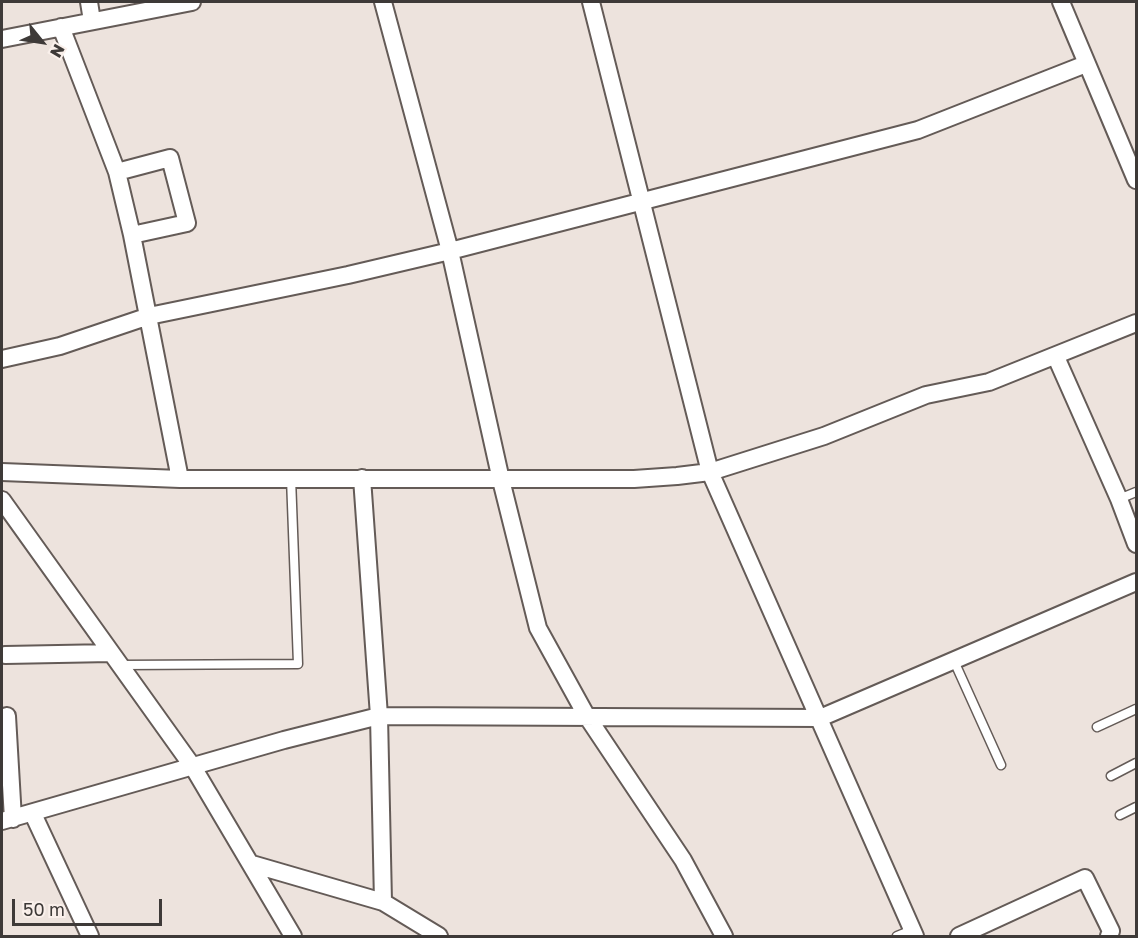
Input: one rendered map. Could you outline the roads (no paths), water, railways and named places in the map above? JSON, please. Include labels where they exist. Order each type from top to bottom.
[{"type":"street","points":[[89,2],[92,21]]},
{"type":"street","points":[[2,39],[192,2]]},
{"type":"street","points":[[383,2],[450,252],[501,480],[538,628],[586,715],[683,860],[724,936]]},
{"type":"street","points":[[591,2],[710,472],[820,718],[908,934]]},
{"type":"street","points":[[1061,2],[1137,180]]},
{"type":"street","points":[[61,27],[117,172],[149,316],[180,479]]},
{"type":"street","points":[[2,359],[60,346],[149,316],[450,252],[918,130],[1086,64]]},
{"type":"street","points":[[117,172],[170,158],[187,223],[132,235]]},
{"type":"street","points":[[2,472],[180,479],[501,480],[634,479],[710,472],[824,436],[926,395],[989,382],[1137,323]]},
{"type":"street","points":[[1056,357],[1137,544]]},
{"type":"street","points":[[362,478],[379,716],[383,902]]},
{"type":"street","points":[[2,500],[193,767],[293,936]]},
{"type":"street","points":[[7,716],[7,820],[379,716],[586,715],[820,718],[1137,582]]},
{"type":"street","points":[[5,655],[115,659]]},
{"type":"street","points":[[33,814],[90,936]]},
{"type":"street","points":[[252,864],[383,902],[440,936]]},
{"type":"street","points":[[959,936],[1085,878],[1111,931],[1109,936]]},
{"type":"lane","points":[[115,659],[298,664],[291,478]]},
{"type":"lane","points":[[1119,499],[1137,492]]},
{"type":"lane","points":[[954,661],[1001,765]]},
{"type":"lane","points":[[1097,727],[1137,709]]},
{"type":"lane","points":[[1111,776],[1137,763]]},
{"type":"lane","points":[[1120,815],[1137,807]]}]
